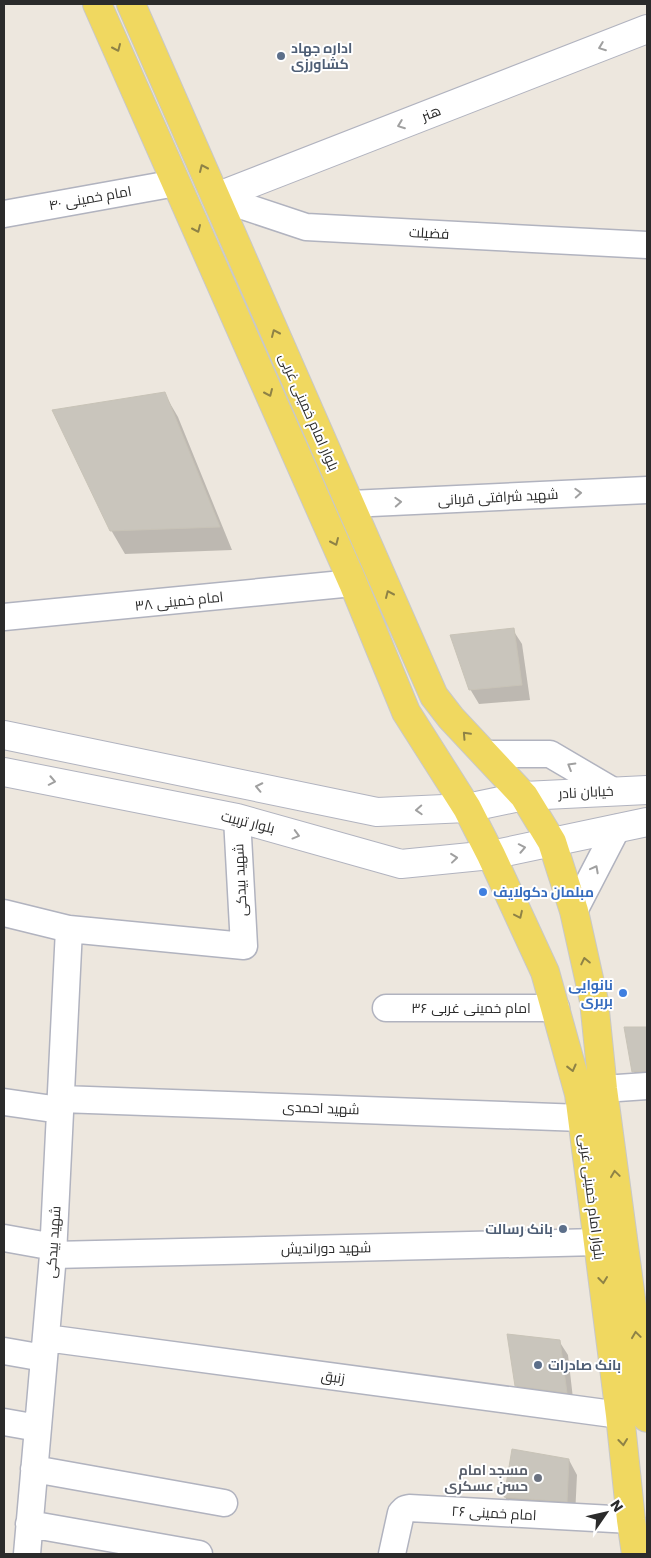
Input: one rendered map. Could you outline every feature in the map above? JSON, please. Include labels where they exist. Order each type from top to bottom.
[{"type":"main road","name":"بلوار امام خمینی غربی","points":[[97,4],[353,584],[406,712],[467,808],[545,972],[579,1094],[636,1554]]},
{"type":"main road","name":"بلوار امام خمینی غربی","points":[[131,4],[434,696],[450,718],[524,796],[552,842],[574,911],[594,1001],[603,1089],[645,1389],[647,1418]]},
{"type":"main road","name":"هنر","points":[[216,197],[647,29]]},
{"type":"main road","points":[[4,735],[377,812],[467,808]]},
{"type":"main road","name":"بلوار تربیت","points":[[4,772],[237,818],[401,864],[491,855],[552,842]]},
{"type":"main road","name":"خیابان نادر","points":[[467,808],[524,796],[647,790]]},
{"type":"main road","points":[[552,842],[647,822]]},
{"type":"street","name":"امام خمینی ۴۰","points":[[4,214],[176,182]]},
{"type":"street","name":"فضیلت","points":[[216,197],[306,227],[647,245]]},
{"type":"street","name":"شهید شرافتی قربانی","points":[[350,504],[647,490]]},
{"type":"street","name":"۳۸ امام خمینی","points":[[4,617],[353,584]]},
{"type":"street","points":[[485,754],[550,754],[613,791]]},
{"type":"street","name":"شهید بیدکی","points":[[4,913],[69,929],[244,946],[237,818]]},
{"type":"street","points":[[574,911],[617,828]]},
{"type":"street","name":"شهید بیدکی","points":[[26,1554],[54,1251],[69,929]]},
{"type":"street","name":"امام خمینی غربی ۳۶","points":[[386,1008],[556,1008]]},
{"type":"street","points":[[603,1089],[647,1086]]},
{"type":"street","name":"شهید احمدی","points":[[4,1102],[582,1118]]},
{"type":"street","name":"شهید دوراندیش","points":[[4,1238],[54,1251],[598,1242]]},
{"type":"street","name":"زنبق","points":[[4,1350],[45,1348],[620,1415]]},
{"type":"street","points":[[4,1422],[38,1428]]},
{"type":"street","points":[[34,1469],[224,1503]]},
{"type":"street","name":"امام خمینی ۲۶","points":[[392,1554],[401,1513],[409,1508],[631,1520]]},
{"type":"street","points":[[29,1524],[199,1554]]},
{"type":"building","points":[[165,392],[220,527],[110,531],[52,410]]},
{"type":"building","points":[[514,628],[522,685],[469,690],[450,635]]},
{"type":"building","points":[[624,1027],[647,1027],[647,1071],[632,1072]]},
{"type":"building","name":"بانک صادرات","points":[[507,1334],[560,1340],[567,1393],[515,1386]]},
{"type":"building","name":"مسجد امام حسن عسکری","points":[[512,1449],[569,1459],[567,1502],[504,1497]]},
{"type":"place","name":"اداره جهاد کشاورزی","points":[[281,56]]},
{"type":"place","name":"مبلمان دکولایف","points":[[483,892]]},
{"type":"place","name":"نانوایی بربری","points":[[623,993]]},
{"type":"place","name":"بانک رسالت","points":[[563,1229]]},
{"type":"place","name":"بانک صادرات","points":[[538,1365]]},
{"type":"place","name":"مسجد امام حسن عسکری","points":[[538,1478]]}]
